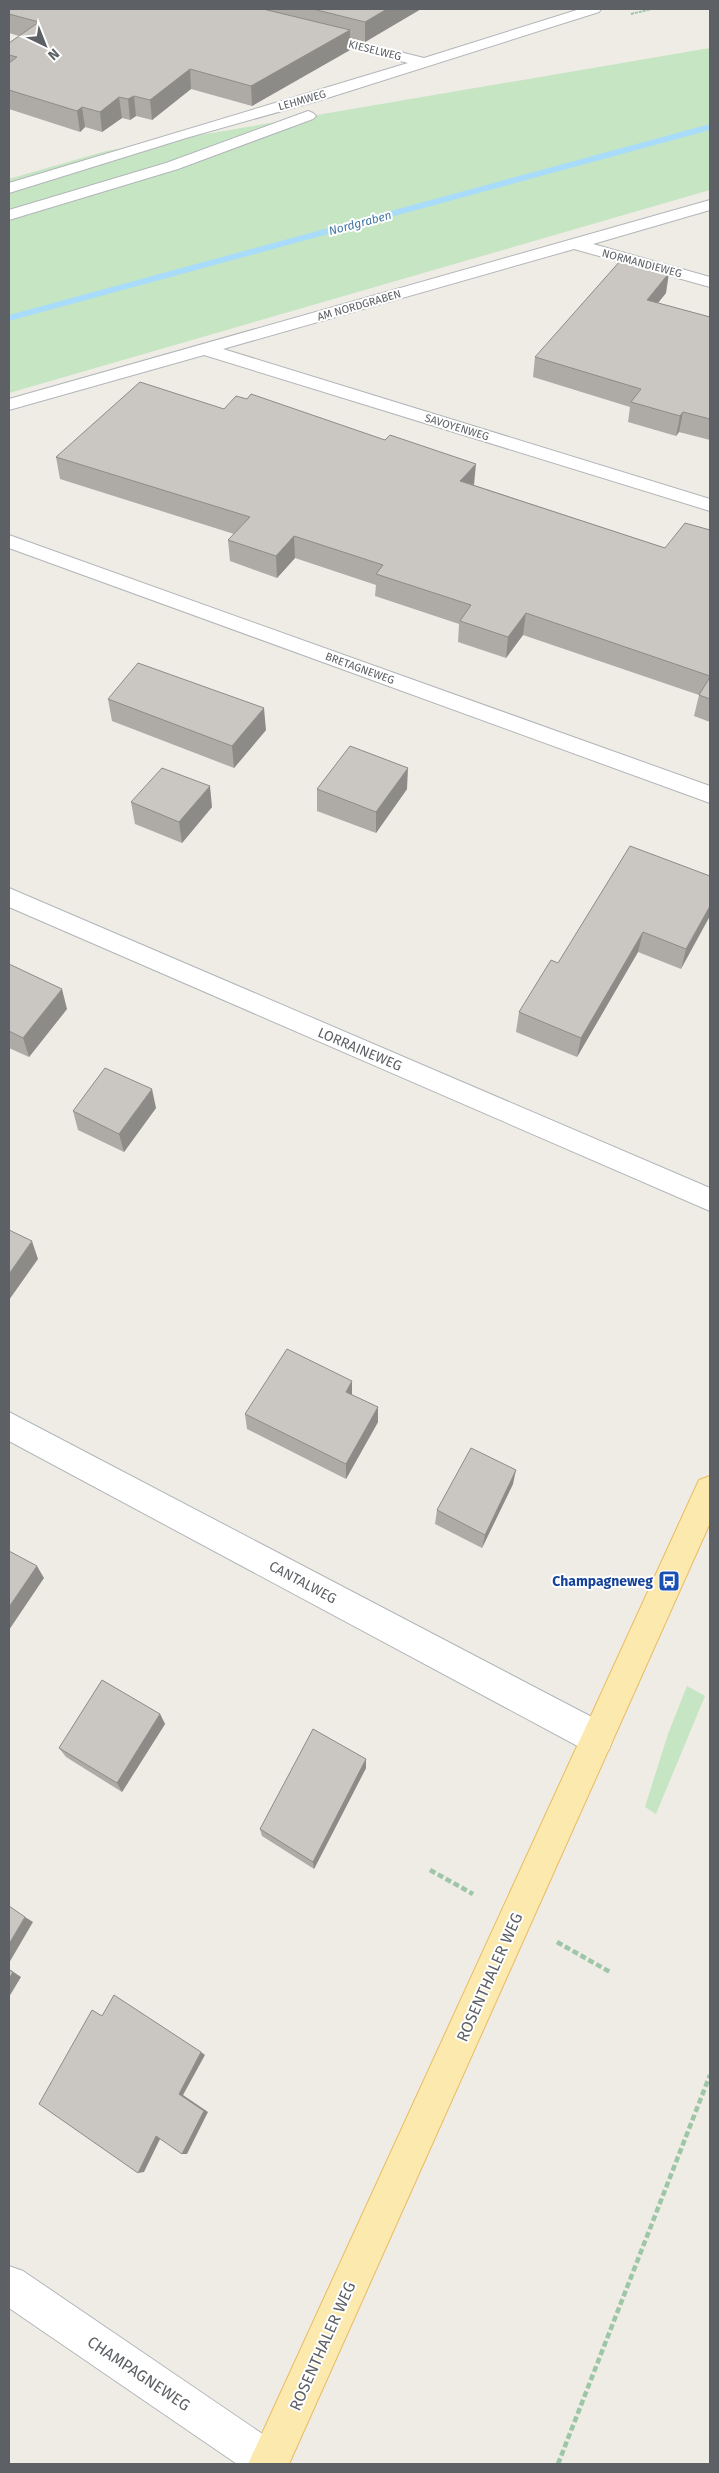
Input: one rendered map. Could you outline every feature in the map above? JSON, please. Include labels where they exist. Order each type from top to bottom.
[{"type":"main road","name":"ROSENTHALER WEG","points":[[268,2463],[710,1490]]},
{"type":"lane","points":[[574,29],[600,11]]},
{"type":"lane","name":"LEHMWEG","points":[[9,188],[180,135],[316,96],[422,62],[600,11]]},
{"type":"lane","name":"KIESELWEG","points":[[297,30],[422,62]]},
{"type":"lane","points":[[9,215],[172,166],[311,115],[316,96]]},
{"type":"lane","name":"AM NORDGRABEN","points":[[9,405],[710,205]]},
{"type":"lane","name":"NORMANDIEWEG","points":[[575,244],[710,282]]},
{"type":"lane","name":"SAVOYENWEG","points":[[203,349],[710,505]]},
{"type":"lane","name":"BRETAGNEWEG","points":[[9,541],[710,795]]},
{"type":"lane","name":"LORRAINEWEG","points":[[9,898],[710,1200]]},
{"type":"lane","name":"CANTALWEG","points":[[9,1426],[597,1738]]},
{"type":"lane","name":"CHAMPAGNEWEG","points":[[9,2284],[268,2463]]},
{"type":"path","points":[[558,2464],[710,2075]]},
{"type":"green space","points":[[710,48],[710,190],[9,393],[9,179],[106,151]]},
{"type":"green space","points":[[687,1686],[705,1696],[656,1814],[645,1807],[668,1734]]},
{"type":"building","points":[[11,9],[263,9],[350,30],[251,86],[190,69],[150,100],[134,96],[128,99],[119,97],[100,112],[82,107],[77,111],[9,90],[9,63],[17,57],[9,55],[9,43],[39,22],[9,14]]},
{"type":"building","points":[[313,9],[387,9],[365,22]]},
{"type":"building","points":[[621,260],[669,273],[647,300],[710,317],[710,419],[683,412],[680,416],[631,402],[641,389],[535,357]]},
{"type":"building","points":[[140,382],[224,409],[236,396],[247,399],[251,394],[385,440],[390,435],[476,464],[460,481],[665,548],[685,523],[710,530],[710,676],[526,613],[508,637],[460,621],[471,605],[376,574],[383,565],[294,536],[276,556],[228,540],[250,517],[56,457]]},
{"type":"building","points":[[138,663],[264,708],[232,746],[108,699]]},
{"type":"building","points":[[710,677],[710,699],[699,695]]},
{"type":"building","points":[[350,746],[408,768],[376,812],[317,789]]},
{"type":"building","points":[[162,768],[210,786],[179,822],[131,802]]},
{"type":"building","points":[[630,846],[710,876],[710,906],[686,949],[643,932],[581,1038],[519,1012],[551,960],[558,963]]},
{"type":"building","points":[[9,964],[62,989],[23,1038],[9,1031]]},
{"type":"building","points":[[105,1068],[152,1089],[119,1134],[73,1111]]},
{"type":"building","points":[[9,1230],[32,1241],[9,1274]]},
{"type":"building","points":[[287,1349],[352,1381],[346,1392],[378,1407],[346,1464],[245,1414]]},
{"type":"building","points":[[471,1448],[516,1470],[485,1535],[437,1510]]},
{"type":"building","points":[[9,1551],[37,1566],[9,1607]]},
{"type":"building","points":[[102,1680],[160,1714],[117,1783],[59,1748]]},
{"type":"building","points":[[313,1729],[366,1759],[313,1862],[260,1829]]},
{"type":"building","points":[[9,1906],[25,1917],[9,1944]]},
{"type":"building","points":[[9,1970],[13,1972],[9,1979]]},
{"type":"building","points":[[114,1995],[201,2052],[179,2094],[204,2111],[182,2154],[156,2136],[138,2173],[39,2104],[92,2010],[102,2016]]},
{"type":"waterway","name":"Nordgraben","points":[[9,318],[710,127]]},
{"type":"place","name":"Champagneweg","points":[[669,1581]]}]
